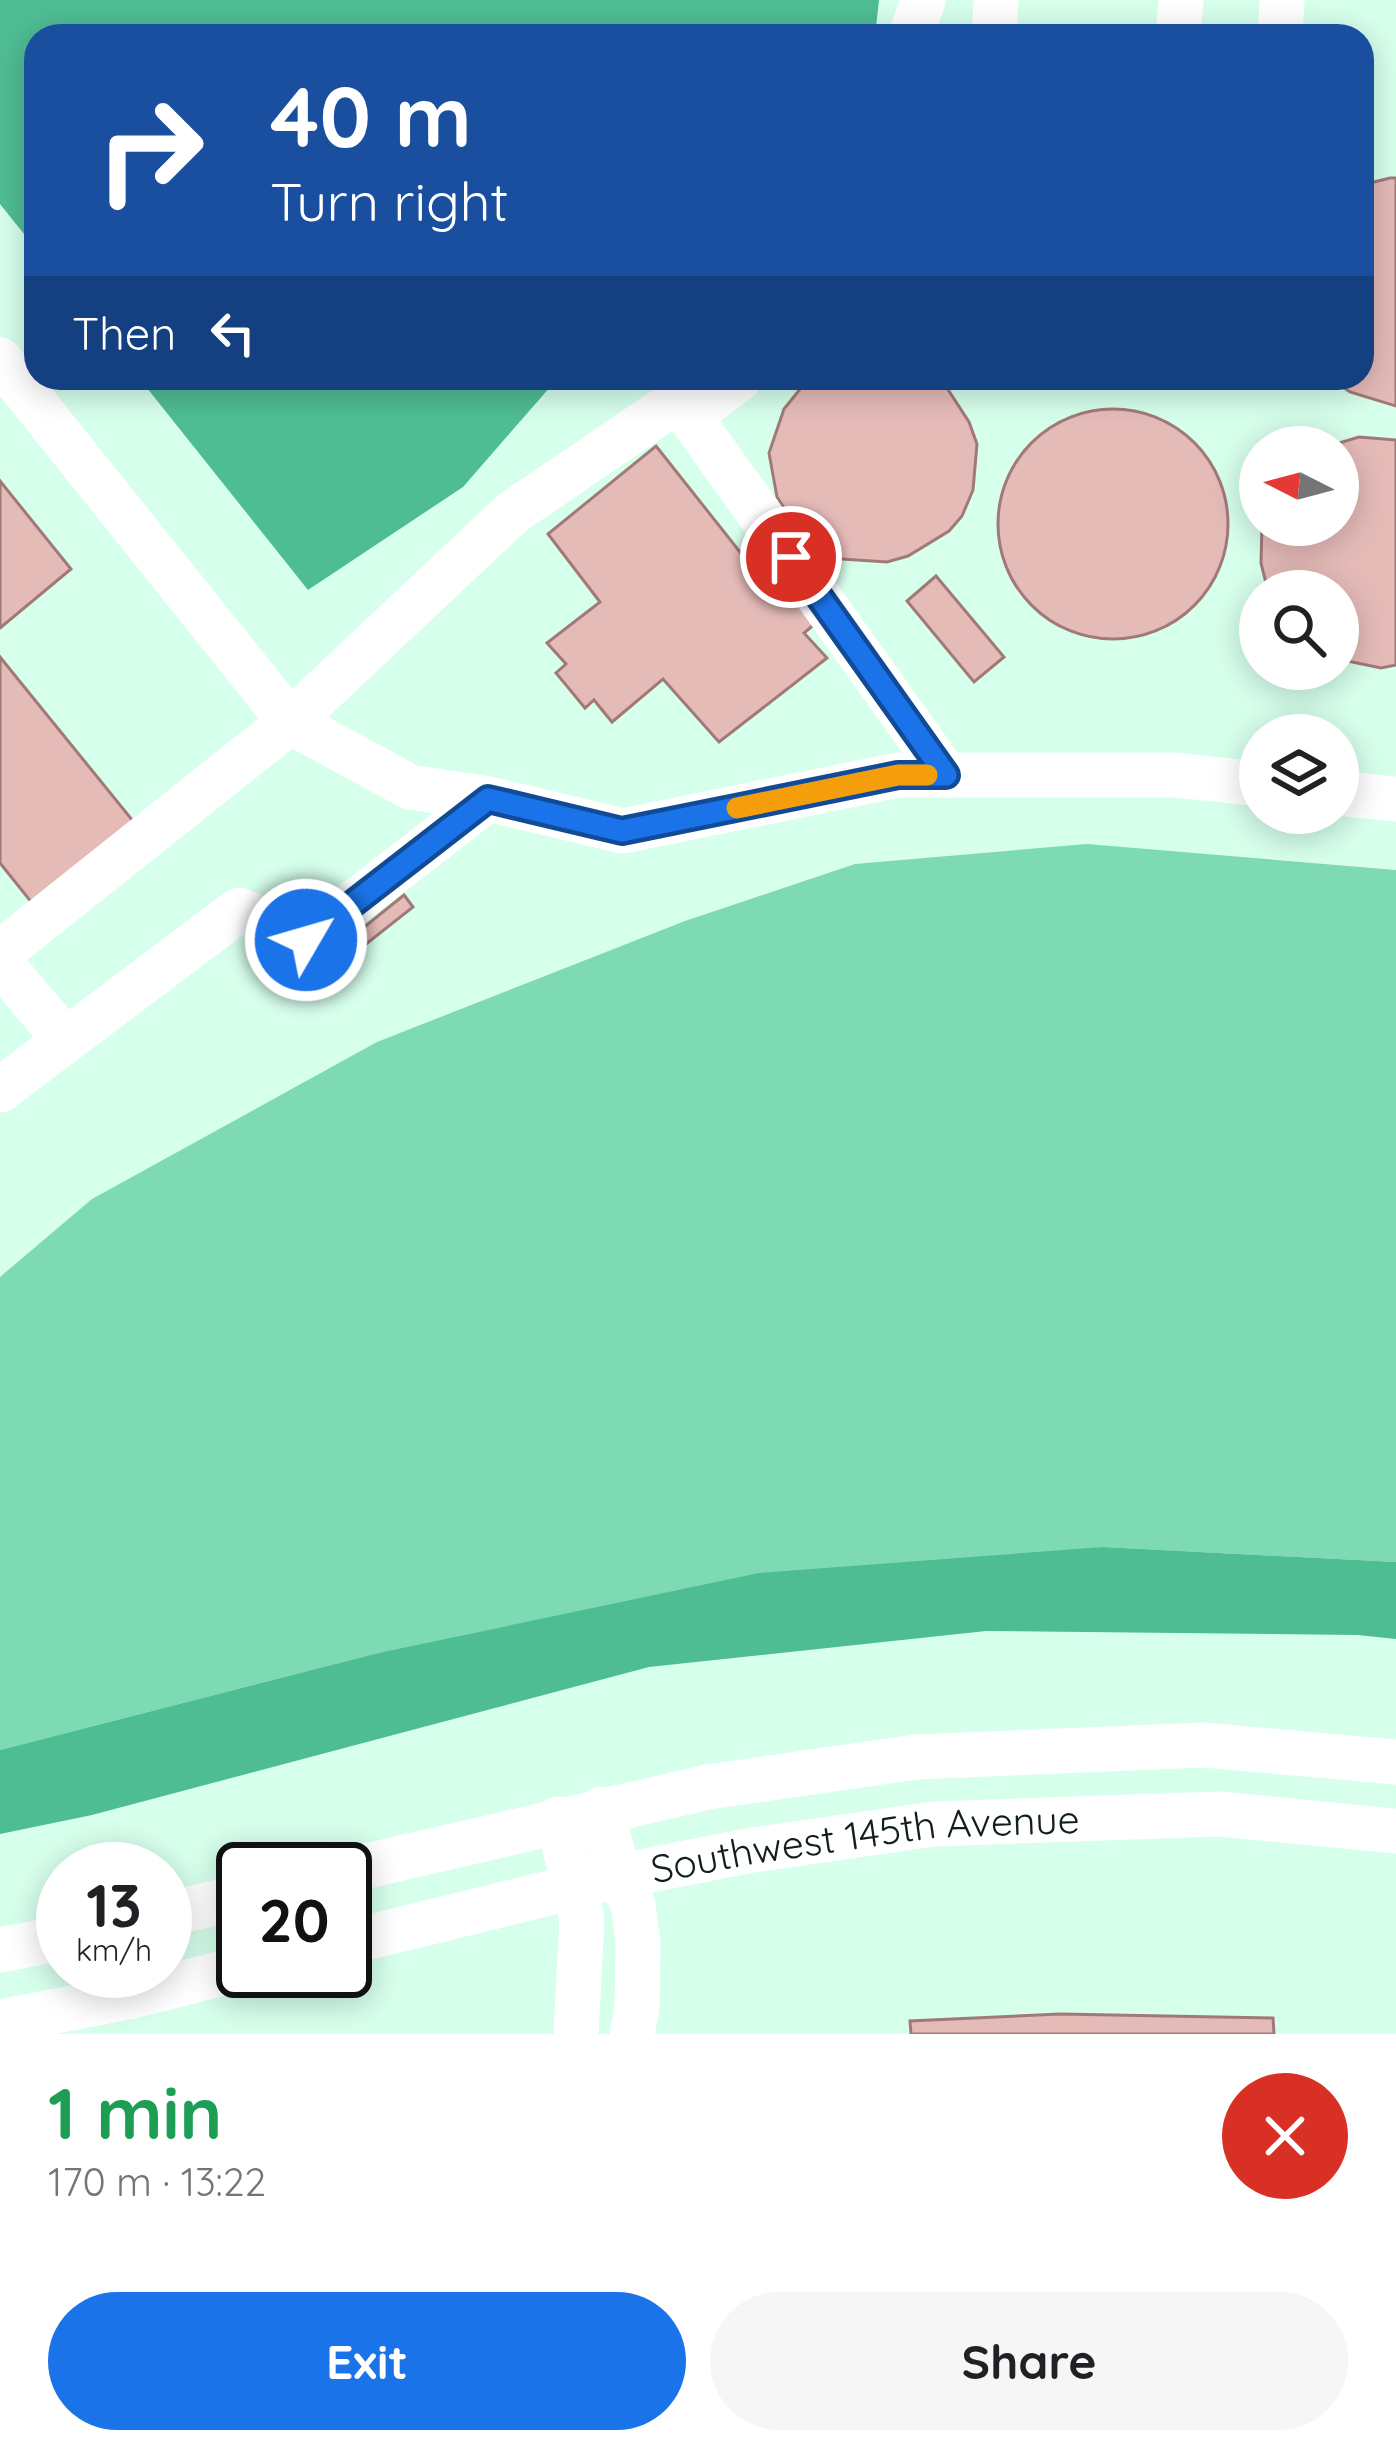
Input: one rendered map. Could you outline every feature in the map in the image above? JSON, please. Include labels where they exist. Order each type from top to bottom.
[{"type":"street","points":[[0,360],[290,722],[410,787],[488,799],[622,831],[898,775],[1175,775],[1239,782]]},
{"type":"street","points":[[690,416],[724,390]]},
{"type":"street","points":[[0,953],[290,722],[512,513],[679,400],[946,775]]},
{"type":"street","points":[[1359,795],[1396,799]]},
{"type":"street","points":[[0,1090],[239,910],[306,940],[488,799]]},
{"type":"street","points":[[0,963],[66,1040]]},
{"type":"street","name":"Southwest 145th Avenue","points":[[372,1864],[708,1786],[916,1757],[1204,1745],[1396,1762]]},
{"type":"street","points":[[576,2034],[582,1919],[598,1881],[580,1814]]},
{"type":"street","name":"Southwest 145th Avenue","points":[[372,1936],[598,1881],[753,1850],[933,1824],[1220,1814],[1396,1831]]},
{"type":"street","points":[[598,1881],[633,1905],[638,1942],[632,2034]]},
{"type":"street","points":[[0,1950],[36,1943]]},
{"type":"street","points":[[0,2022],[216,1975]]},
{"type":"shaded area","points":[[0,0],[879,0],[876,24],[24,24],[24,234],[0,204]]},
{"type":"shaded area","points":[[149,390],[548,390],[463,487],[308,590]]},
{"type":"shaded area","points":[[1087,844],[1396,870],[1396,1562],[1103,1547],[374,1654],[0,1750],[0,1277],[92,1199],[377,1042],[685,921],[855,864]]},
{"type":"shaded area","points":[[1103,1547],[1396,1562],[1396,1639],[986,1631],[649,1667],[92,1815],[0,1834],[0,1750],[374,1654],[759,1573]]},
{"type":"building","points":[[1396,178],[1396,406],[1347,390],[1374,390],[1374,182]]},
{"type":"building","points":[[799,390],[948,390],[977,444],[973,490],[962,516],[949,531],[908,556],[887,562],[842,559],[803,537],[777,497],[769,453],[784,409]]},
{"type":"building","points":[[1113,409],[1157,418],[1194,443],[1219,480],[1228,524],[1219,568],[1194,605],[1157,630],[1113,639],[1069,630],[1032,605],[1007,568],[998,524],[1007,480],[1032,443],[1069,418]]},
{"type":"building","points":[[1359,437],[1396,440],[1396,665],[1381,668],[1359,663],[1359,570],[1263,570],[1261,546],[1359,546]]},
{"type":"building","points":[[656,446],[759,576],[777,560],[822,618],[804,633],[827,658],[719,742],[663,679],[612,722],[594,700],[585,708],[556,673],[566,664],[547,643],[600,602],[548,534]]},
{"type":"building","points":[[0,481],[71,569],[0,628]]},
{"type":"building","points":[[936,576],[1004,657],[974,682],[907,601]]},
{"type":"building","points":[[0,657],[133,821],[32,903],[0,863]]},
{"type":"building","points":[[404,895],[413,907],[314,985],[306,974]]},
{"type":"building","points":[[1060,2014],[1273,2018],[1274,2034],[911,2034],[910,2021]]},
{"type":"slow traffic","points":[[737,808],[898,775],[927,775]]},
{"type":"route","points":[[306,940],[488,799],[622,831],[898,775],[946,775],[791,557]]}]
